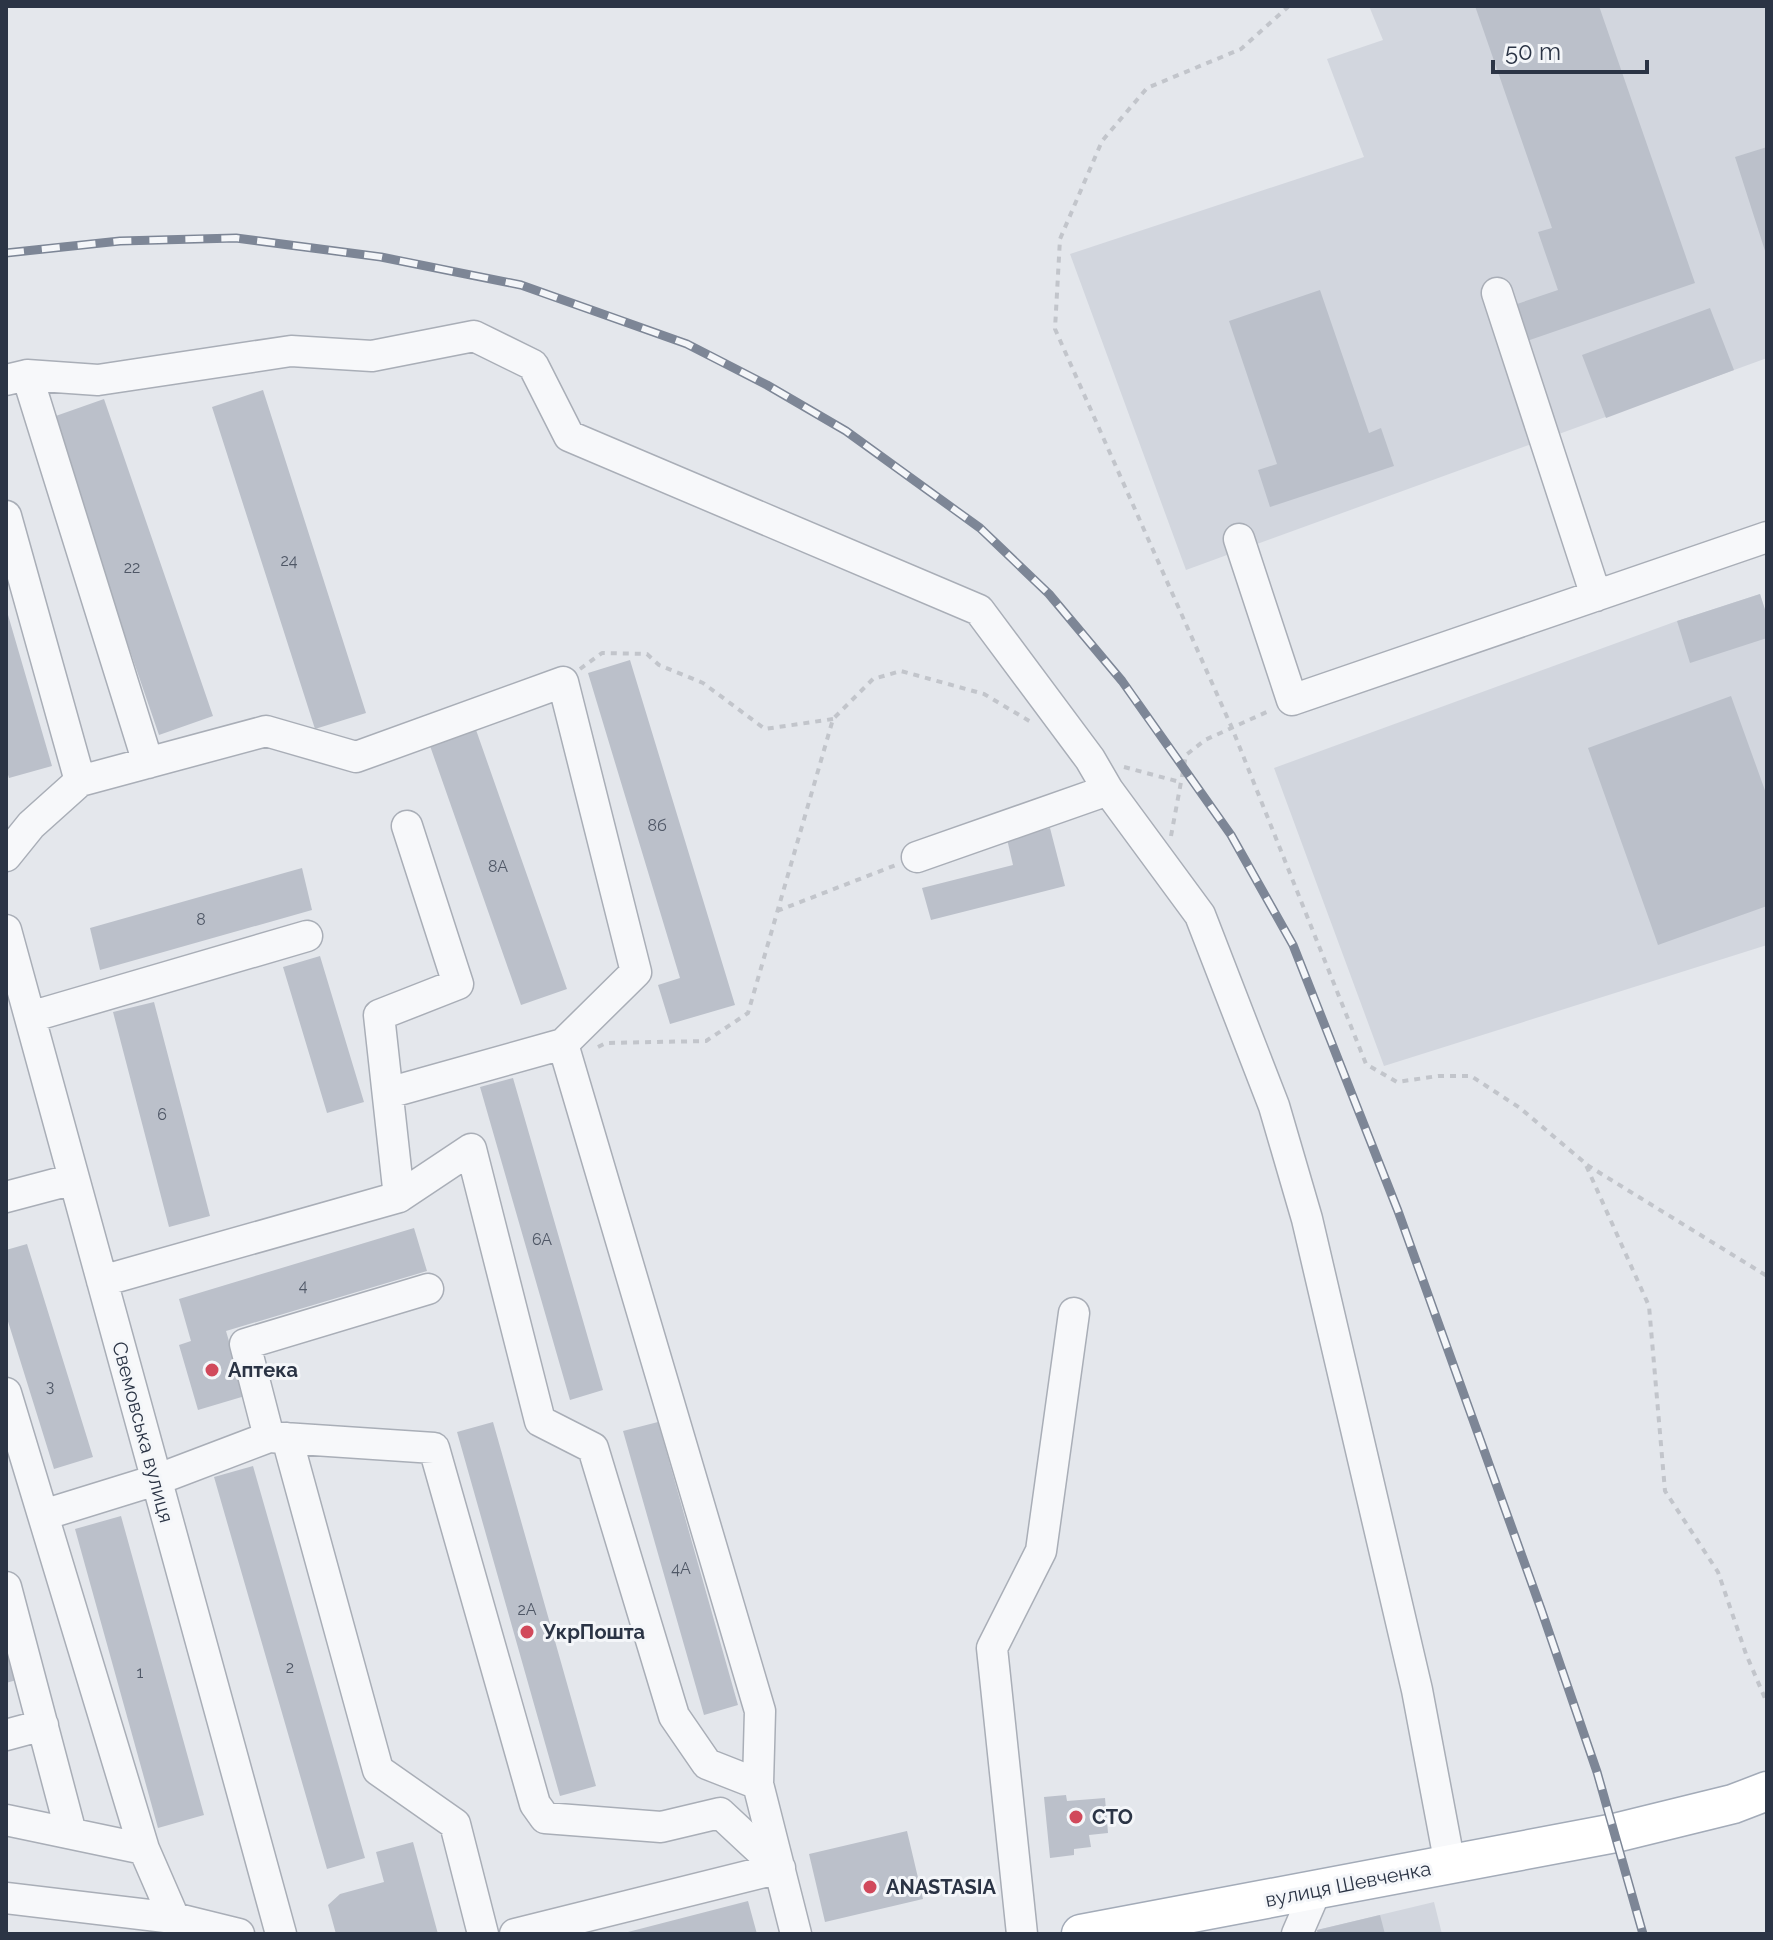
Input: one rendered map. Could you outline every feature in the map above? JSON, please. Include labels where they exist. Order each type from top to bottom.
[{"type":"main road","name":"вулиця Шевченка","points":[[1081,1934],[1131,1930],[1316,1890],[1615,1833],[1733,1804],[1767,1791]]},
{"type":"street","points":[[1497,293],[1596,596]]},
{"type":"street","points":[[148,763],[16,378],[98,380],[291,351],[372,356],[474,336],[533,365],[569,436],[979,610],[1090,759],[1108,790],[1200,915],[1274,1106],[1307,1219],[1417,1690],[1450,1865]]},
{"type":"street","points":[[6,516],[80,781]]},
{"type":"street","points":[[1239,539],[1292,700],[1767,537]]},
{"type":"street","points":[[6,856],[31,825],[80,781],[266,731],[356,757],[563,682],[636,972],[565,1052],[388,1093]]},
{"type":"street","points":[[917,857],[1108,790]]},
{"type":"street","points":[[399,1197],[379,1015],[458,984],[407,826]]},
{"type":"street","name":"Свемовська вулиця","points":[[6,930],[281,1934]]},
{"type":"street","points":[[30,1017],[307,936]]},
{"type":"street","points":[[565,1052],[760,1711],[758,1784],[796,1934]]},
{"type":"street","points":[[102,1281],[399,1197],[471,1149],[540,1421],[593,1448],[674,1716],[707,1764],[758,1784]]},
{"type":"street","points":[[6,1197],[74,1179]]},
{"type":"street","points":[[428,1289],[245,1344],[278,1438],[378,1770],[455,1824],[483,1934]]},
{"type":"street","points":[[1022,1934],[992,1648],[1041,1551],[1074,1313]]},
{"type":"street","points":[[6,1393],[144,1849],[174,1918]]},
{"type":"street","points":[[43,1515],[278,1438],[434,1448],[535,1804],[545,1818],[661,1827],[720,1813],[780,1868]]},
{"type":"street","points":[[6,1587],[71,1833]]},
{"type":"street","points":[[6,1735],[43,1725]]},
{"type":"street","points":[[6,1820],[144,1849]]},
{"type":"street","points":[[515,1934],[780,1868]]},
{"type":"street","points":[[1297,1934],[1316,1890]]},
{"type":"street","points":[[6,1898],[174,1918],[239,1934]]},
{"type":"path","points":[[1289,6],[1241,49],[1147,88],[1102,141],[1060,239],[1055,329],[1232,728],[1366,1064],[1397,1082],[1438,1076],[1471,1076],[1520,1108],[1585,1163],[1767,1276]]},
{"type":"path","points":[[563,682],[602,653],[647,654],[659,665],[703,683],[765,729],[833,719]]},
{"type":"path","points":[[565,1052],[606,1043],[706,1041],[748,1013],[833,719],[873,679],[901,671],[984,694],[1037,726]]},
{"type":"path","points":[[1167,870],[1186,755],[1205,740],[1292,700]]},
{"type":"path","points":[[1090,759],[1180,782]]},
{"type":"path","points":[[777,911],[917,857]]},
{"type":"path","points":[[1585,1163],[1649,1306],[1665,1491],[1718,1572],[1746,1654],[1767,1703]]},
{"type":"shaded area","points":[[1369,6],[1767,6],[1767,358],[1186,570],[1070,254],[1364,157],[1327,59],[1383,40]]},
{"type":"shaded area","points":[[1760,594],[1767,616],[1767,945],[1384,1066],[1274,768],[1677,621]]},
{"type":"shaded area","points":[[1434,1902],[1442,1934],[1317,1934],[1317,1930]]},
{"type":"building","points":[[1475,6],[1599,6],[1695,283],[1524,342],[1511,306],[1558,290],[1538,232],[1552,228]]},
{"type":"building","points":[[1767,147],[1767,254],[1766,254],[1735,157]]},
{"type":"building","points":[[1320,290],[1369,433],[1381,428],[1394,466],[1270,507],[1258,470],[1277,464],[1229,321]]},
{"type":"building","points":[[1710,308],[1734,370],[1606,418],[1582,355]]},
{"type":"building","points":[[263,390],[366,713],[315,729],[212,407]]},
{"type":"building","points":[[104,399],[213,716],[159,735],[50,418]]},
{"type":"building","points":[[1760,594],[1767,616],[1767,638],[1690,663],[1677,621]]},
{"type":"building","points":[[6,608],[52,766],[9,778],[6,768]]},
{"type":"building","points":[[630,660],[735,1005],[670,1024],[658,985],[680,978],[588,673]]},
{"type":"building","points":[[1731,696],[1767,796],[1767,906],[1658,945],[1588,748]]},
{"type":"building","points":[[475,727],[567,989],[521,1005],[429,743]]},
{"type":"building","points":[[1050,828],[1065,886],[931,920],[922,888],[1013,865],[1007,839]]},
{"type":"building","points":[[302,868],[312,910],[100,970],[90,928]]},
{"type":"building","points":[[320,956],[364,1102],[327,1113],[283,967]]},
{"type":"building","points":[[154,1002],[210,1216],[169,1227],[113,1012]]},
{"type":"building","points":[[513,1078],[603,1390],[570,1400],[480,1087]]},
{"type":"building","points":[[414,1228],[427,1271],[226,1331],[245,1396],[198,1410],[179,1345],[191,1341],[179,1299]]},
{"type":"building","points":[[27,1244],[93,1457],[54,1469],[6,1315],[6,1250]]},
{"type":"building","points":[[493,1422],[596,1786],[560,1796],[457,1432]]},
{"type":"building","points":[[658,1422],[738,1705],[704,1715],[623,1431]]},
{"type":"building","points":[[253,1466],[365,1858],[327,1869],[214,1477]]},
{"type":"building","points":[[121,1516],[204,1815],[158,1828],[75,1529]]},
{"type":"building","points":[[6,1632],[20,1679],[6,1683]]},
{"type":"building","name":"СТО","points":[[1066,1795],[1067,1801],[1105,1798],[1108,1833],[1089,1835],[1091,1847],[1074,1849],[1074,1855],[1050,1858],[1044,1797]]},
{"type":"building","points":[[907,1831],[923,1899],[825,1922],[809,1854]]},
{"type":"building","points":[[413,1842],[438,1934],[336,1934],[328,1905],[340,1894],[384,1882],[376,1852]]},
{"type":"building","points":[[748,1901],[757,1934],[624,1934],[624,1933]]},
{"type":"building","points":[[1380,1915],[1385,1934],[1318,1934],[1317,1930]]},
{"type":"railway","points":[[6,253],[120,241],[236,238],[381,257],[521,285],[687,344],[767,385],[846,431],[980,528],[1049,594],[1122,681],[1231,835],[1293,945],[1398,1211],[1541,1609],[1597,1772],[1643,1934]]},
{"type":"place","name":"Аптека","points":[[212,1370]]},
{"type":"place","name":"УкрПошта","points":[[527,1632]]},
{"type":"place","name":"СТО","points":[[1076,1817]]},
{"type":"place","name":"ANASTASIA","points":[[870,1887]]}]
